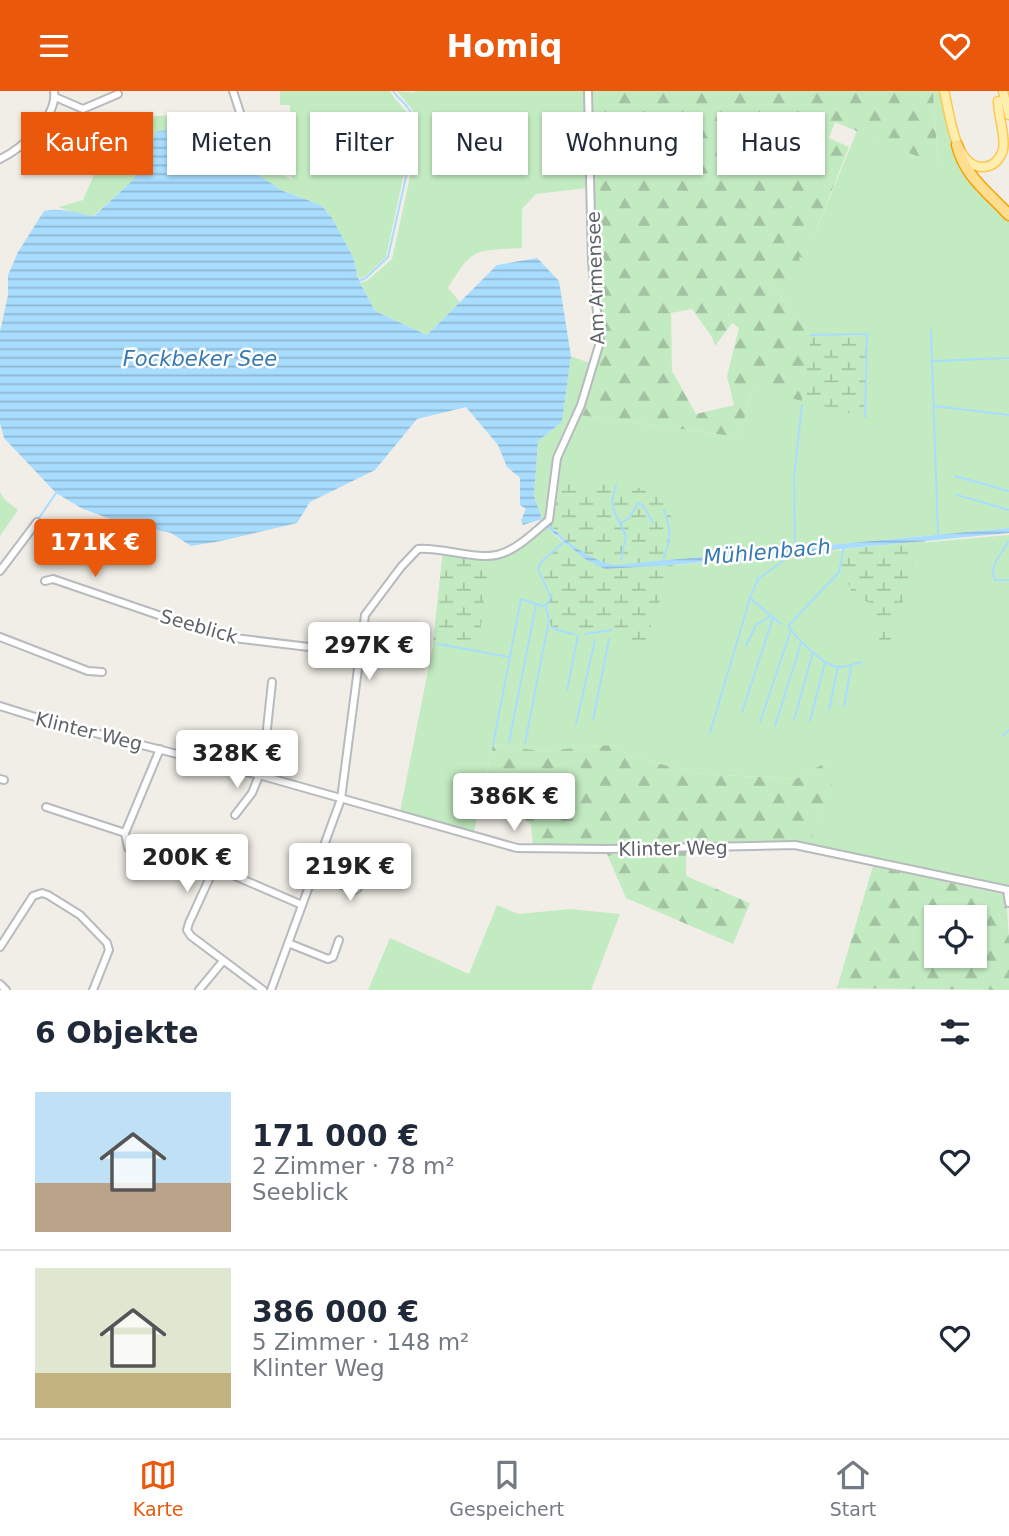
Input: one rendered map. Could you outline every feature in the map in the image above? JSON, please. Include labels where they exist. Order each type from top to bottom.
[{"type":"highway","points":[[957,145],[960,157],[971,176],[1009,215]]},
{"type":"main road","points":[[945,91],[957,145],[968,162],[977,167],[990,166],[997,161],[1003,145],[998,115],[1000,98],[1006,91]]},
{"type":"main road","points":[[1000,98],[1009,115]]},
{"type":"main road","points":[[1000,98],[1009,141]]},
{"type":"street","points":[[233,91],[240,112]]},
{"type":"street","name":"Am Armensee","points":[[359,653],[365,615],[418,549],[499,555],[509,551],[547,522],[557,458],[581,405],[600,342],[592,262],[588,91]]},
{"type":"street","points":[[0,159],[24,144],[37,130],[48,113],[54,94],[83,109],[118,94]]},
{"type":"street","points":[[0,571],[37,522]]},
{"type":"street","name":"Seeblick","points":[[45,581],[53,579],[222,635],[359,653]]},
{"type":"street","points":[[0,637],[88,671],[102,672]]},
{"type":"street","points":[[271,990],[341,799],[359,653]]},
{"type":"street","points":[[235,815],[252,793],[263,766],[272,682]]},
{"type":"street","name":"Klinter Weg","points":[[0,706],[517,848],[795,845],[1008,890]]},
{"type":"street","points":[[128,848],[125,833],[160,749]]},
{"type":"street","points":[[46,807],[125,833]]},
{"type":"street","points":[[313,874],[355,890],[365,869]]},
{"type":"street","points":[[263,990],[191,936],[187,930],[188,923],[211,875],[221,870],[302,905]]},
{"type":"street","points":[[1008,890],[1009,903]]},
{"type":"street","points":[[0,947],[33,896],[42,893],[48,895],[80,915],[107,943],[109,950],[93,990]]},
{"type":"street","points":[[288,943],[328,959],[333,957],[339,940]]},
{"type":"street","points":[[200,990],[223,961]]},
{"type":"street","points":[[0,984],[6,990]]},
{"type":"green space","points":[[280,91],[390,91],[406,112],[310,112],[310,175],[404,175],[386,257],[366,276],[359,279],[353,257],[332,218],[321,205],[283,191],[258,175],[284,175],[292,180],[292,175],[296,175],[296,112],[290,112],[290,105],[280,105]]},
{"type":"green space","points":[[397,91],[584,91],[585,112],[542,112],[542,175],[587,175],[587,188],[536,194],[522,209],[522,248],[485,251],[470,258],[448,288],[460,302],[427,335],[375,311],[360,283],[368,280],[392,259],[410,175],[418,175],[418,112],[413,112]]},
{"type":"green space","points":[[591,91],[933,91],[938,165],[835,122],[829,138],[849,147],[805,258],[799,257],[802,277],[769,282],[811,335],[802,401],[753,388],[739,437],[579,415],[602,342],[594,262],[592,175],[703,175],[703,112],[591,112]],"holes":[[[692,309],[712,337],[715,346],[732,323],[739,328],[727,376],[734,405],[696,414],[672,371],[671,313]]]},
{"type":"green space","points":[[933,91],[938,91],[941,97],[957,156],[1009,218],[1009,528],[615,565],[550,520],[559,459],[579,415],[739,437],[753,388],[811,335],[769,282],[799,256],[805,257],[857,131],[938,164]]},
{"type":"green space","points":[[167,115],[167,130],[157,131],[153,139],[153,116]]},
{"type":"green space","points":[[94,175],[135,175],[93,216],[59,207],[83,200]]},
{"type":"green space","points":[[867,334],[865,417],[802,401],[811,335]]},
{"type":"green space","points":[[571,356],[592,364],[579,404],[555,457],[549,518],[542,519],[534,496],[538,441],[562,422]]},
{"type":"green space","points":[[556,478],[609,484],[613,481],[658,497],[666,504],[671,514],[670,542],[665,561],[607,564],[570,543],[547,522]]},
{"type":"green space","points":[[0,492],[5,500],[18,510],[0,536]]},
{"type":"green space","points":[[544,525],[563,542],[673,565],[1009,535],[1009,887],[810,844],[842,754],[796,779],[692,773],[629,755],[611,745],[542,751],[493,745],[474,832],[400,812],[433,645],[443,551],[478,558],[499,558],[517,548]]},
{"type":"green space","points":[[925,541],[913,558],[912,569],[921,573],[892,619],[897,648],[881,654],[875,605],[853,596],[846,577],[839,572],[843,549]]},
{"type":"green space","points":[[563,542],[585,559],[605,569],[673,565],[666,594],[657,605],[643,654],[612,630],[573,635],[552,627],[545,605],[550,597],[538,569],[541,562]]},
{"type":"green space","points":[[443,551],[489,558],[478,651],[433,643]]},
{"type":"green space","points":[[493,745],[542,751],[611,745],[629,755],[692,773],[796,779],[843,753],[810,844],[796,842],[533,847],[531,825],[516,812],[517,800],[506,798],[503,805],[482,798]]},
{"type":"green space","points":[[686,852],[686,876],[750,903],[733,944],[626,898],[607,854]]},
{"type":"green space","points":[[873,866],[1006,895],[1009,990],[837,988]]},
{"type":"green space","points":[[497,905],[518,914],[570,909],[620,914],[591,990],[368,990],[390,938],[469,974]]},
{"type":"water","name":"Fockbeker See","points":[[167,130],[167,175],[258,175],[283,191],[321,205],[332,218],[353,257],[359,281],[375,311],[427,335],[497,265],[537,258],[559,281],[571,356],[562,422],[538,441],[534,496],[542,519],[523,525],[521,520],[526,509],[520,505],[520,478],[507,467],[498,445],[466,407],[417,419],[375,470],[310,502],[297,523],[221,541],[191,546],[171,533],[116,521],[83,509],[56,493],[4,438],[0,423],[0,332],[8,295],[8,275],[18,252],[44,211],[63,210],[94,216],[135,175],[153,175],[153,139],[157,131]]},
{"type":"water","name":"Mühlenbach","points":[[547,522],[578,549],[615,565],[1009,528],[1009,533],[605,569],[585,559],[544,525]]},
{"type":"waterway","points":[[359,281],[366,278],[388,257],[409,163],[414,121],[408,108],[393,91]]},
{"type":"waterway","points":[[931,330],[938,535]]},
{"type":"waterway","points":[[811,335],[867,334],[865,417]]},
{"type":"waterway","points":[[933,361],[1009,358]]},
{"type":"waterway","name":"Mühlenbach","points":[[795,547],[794,477],[802,405]]},
{"type":"waterway","points":[[934,406],[1009,415]]},
{"type":"waterway","points":[[955,476],[1009,491]]},
{"type":"waterway","points":[[616,485],[612,501],[626,536],[621,560]]},
{"type":"waterway","points":[[39,518],[56,493]]},
{"type":"waterway","points":[[957,495],[1009,510]]},
{"type":"waterway","points":[[620,524],[630,517],[638,503],[643,505],[653,523]]},
{"type":"waterway","points":[[663,560],[670,535],[664,510]]},
{"type":"waterway","points":[[493,745],[521,599],[543,606],[547,604],[551,597],[538,569],[541,562],[564,542]]},
{"type":"waterway","points":[[1008,542],[994,565],[993,575],[995,580],[1009,580]]},
{"type":"waterway","name":"Mühlenbach","points":[[844,547],[839,572],[788,626],[804,644],[834,666],[862,662]]},
{"type":"waterway","name":"Mühlenbach","points":[[710,733],[758,579],[784,560]]},
{"type":"waterway","points":[[751,599],[781,624]]},
{"type":"waterway","points":[[509,742],[536,605]]},
{"type":"waterway","points":[[525,743],[549,620],[546,607]]},
{"type":"waterway","points":[[746,646],[756,625],[771,616]]},
{"type":"waterway","points":[[742,712],[773,618]]},
{"type":"waterway","points":[[552,627],[574,634]]},
{"type":"waterway","points":[[585,634],[612,630]]},
{"type":"waterway","points":[[760,722],[791,630]]},
{"type":"waterway","points":[[567,690],[578,635]]},
{"type":"waterway","points":[[593,720],[609,639]]},
{"type":"waterway","points":[[576,724],[595,640]]},
{"type":"waterway","points":[[775,726],[801,643]]},
{"type":"waterway","points":[[438,644],[509,657]]},
{"type":"waterway","points":[[794,720],[813,652]]},
{"type":"waterway","points":[[810,721],[825,662]]},
{"type":"waterway","points":[[829,710],[838,667]]},
{"type":"waterway","points":[[844,707],[851,667]]},
{"type":"waterway","points":[[1003,735],[1009,730]]}]
